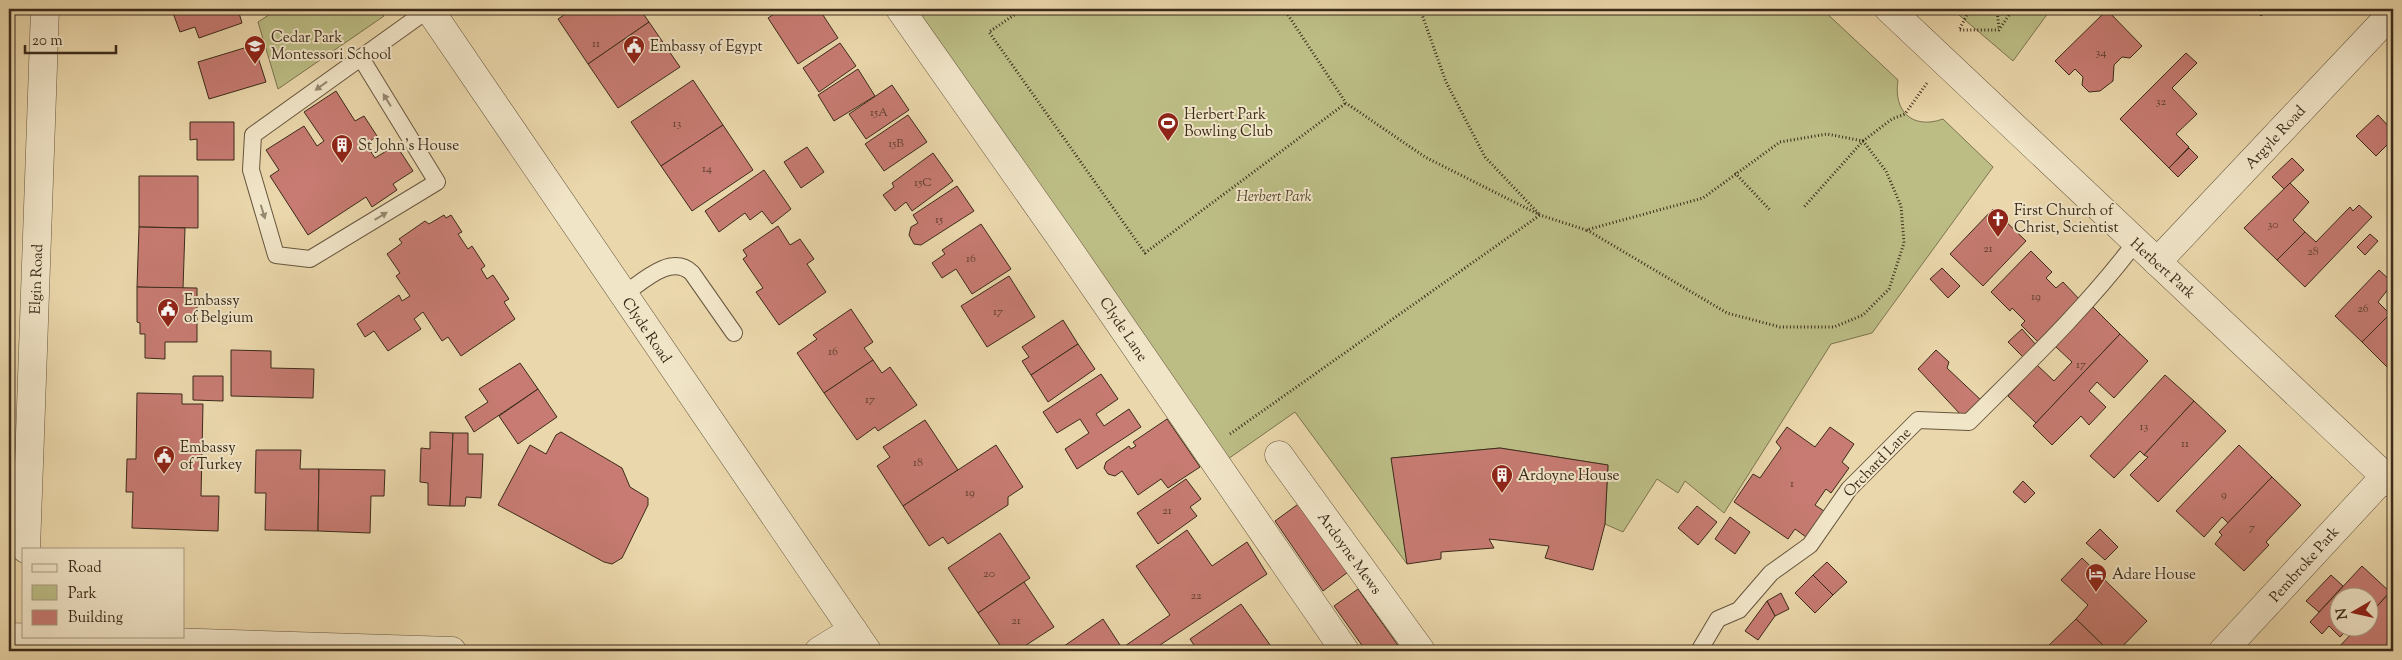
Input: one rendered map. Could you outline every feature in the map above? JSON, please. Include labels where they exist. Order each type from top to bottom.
[{"type":"street","name":"Elgin Road","points":[[26,548],[45,9]]},
{"type":"street","name":"Clyde Road","points":[[429,9],[860,641]]},
{"type":"street","name":"Clyde Lane","points":[[900,9],[1345,651]]},
{"type":"street","name":"Herbert Park","points":[[1889,9],[2135,243],[2158,262],[2389,480]]},
{"type":"street","name":"Argyle Road","points":[[2158,262],[2393,12]]},
{"type":"street","name":"Ardoyne Mews","points":[[1279,454],[1421,651]]},
{"type":"street","name":"Pembroke Park","points":[[2223,651],[2389,480]]},
{"type":"street","points":[[78,638],[452,651]]},
{"type":"street","points":[[819,651],[860,641]]},
{"type":"lane","points":[[361,58],[438,182],[310,259],[276,255],[251,170],[253,135],[429,9]]},
{"type":"lane","name":"Orchard Lane","points":[[1699,651],[1718,619],[1739,610],[1771,573],[1810,545],[1849,489],[1918,420],[1969,422],[2041,350],[2118,265],[2135,243]]},
{"type":"lane","points":[[623,295],[670,266],[685,266],[692,273],[734,333]]},
{"type":"path","points":[[1023,9],[989,32],[1145,252],[1346,103]]},
{"type":"path","points":[[1284,9],[1346,103],[1425,157],[1540,215],[1586,230],[1727,313],[1780,327],[1834,328],[1863,315],[1890,289],[1904,243],[1901,206],[1886,171],[1862,141],[1827,134],[1780,142],[1703,198],[1586,230]]},
{"type":"path","points":[[1420,9],[1446,82],[1485,157],[1540,215]]},
{"type":"path","points":[[1970,9],[1959,30],[1999,30]]},
{"type":"path","points":[[1997,9],[1999,30]]},
{"type":"path","points":[[1999,30],[2013,9]]},
{"type":"path","points":[[1804,208],[1862,141],[1892,119],[1905,114],[1928,81]]},
{"type":"path","points":[[1735,173],[1770,210]]},
{"type":"path","points":[[1207,450],[1540,215]]},
{"type":"green space","points":[[278,9],[379,9],[384,16],[278,89],[258,22]]},
{"type":"green space","name":"Herbert Park","points":[[917,9],[1822,9],[1898,80],[1897,91],[1899,101],[1907,115],[1914,120],[1922,122],[1943,119],[1993,167],[1872,333],[1831,344],[1724,513],[1685,481],[1678,493],[1657,479],[1623,532],[1605,524],[1608,465],[1500,448],[1392,458],[1407,564],[1295,412],[1228,459]]},
{"type":"green space","points":[[1952,9],[2051,9],[2013,61]]},
{"type":"building","points":[[185,9],[252,9],[239,13],[242,23],[199,38],[195,27],[180,32],[173,13]]},
{"type":"building","points":[[573,9],[640,9],[649,22],[588,64],[558,19]]},
{"type":"building","points":[[761,9],[774,9],[765,15]]},
{"type":"building","points":[[782,9],[819,9],[838,38],[798,64],[768,18]]},
{"type":"building","points":[[2254,9],[2269,9],[2261,16]]},
{"type":"building","points":[[2107,10],[2142,46],[2130,58],[2122,57],[2114,65],[2113,81],[2100,91],[2089,92],[2082,85],[2083,77],[2075,69],[2069,75],[2055,61]]},
{"type":"building","name":"Embassy of Egypt","points":[[649,22],[680,67],[618,108],[588,64]]},
{"type":"building","points":[[840,43],[856,66],[819,92],[803,68]]},
{"type":"building","points":[[254,45],[266,82],[209,99],[198,62]]},
{"type":"building","points":[[2186,53],[2197,63],[2172,88],[2197,114],[2176,134],[2189,147],[2169,168],[2120,119]]},
{"type":"building","points":[[858,69],[875,96],[834,121],[818,95]]},
{"type":"building","points":[[693,80],[723,125],[661,166],[631,122]]},
{"type":"building","points":[[892,85],[909,110],[866,139],[849,114]]},
{"type":"building","name":"St John's House","points":[[336,91],[355,121],[364,116],[377,136],[366,144],[375,158],[396,145],[413,171],[393,184],[397,190],[372,207],[366,197],[308,235],[270,176],[279,170],[266,150],[304,126],[317,146],[324,141],[304,112]]},
{"type":"building","points":[[2393,95],[2393,106],[2388,101]]},
{"type":"building","points":[[908,115],[927,142],[884,171],[865,144]]},
{"type":"building","points":[[2378,115],[2393,131],[2393,139],[2376,156],[2356,136]]},
{"type":"building","points":[[190,122],[234,122],[234,160],[197,160],[197,139],[190,140]]},
{"type":"building","points":[[723,125],[753,170],[692,211],[661,166]]},
{"type":"building","points":[[807,147],[824,172],[801,188],[784,162]]},
{"type":"building","points":[[2189,148],[2198,157],[2178,177],[2169,168]]},
{"type":"building","points":[[933,153],[953,181],[912,211],[906,202],[895,211],[883,195],[894,187],[892,183]]},
{"type":"building","points":[[2292,158],[2304,170],[2284,189],[2272,177]]},
{"type":"building","points":[[764,170],[791,209],[772,224],[762,211],[750,220],[745,213],[719,232],[705,211]]},
{"type":"building","points":[[139,176],[198,176],[198,228],[139,227]]},
{"type":"building","points":[[2290,183],[2309,202],[2293,220],[2305,232],[2277,260],[2244,228]]},
{"type":"building","points":[[957,186],[974,211],[921,245],[914,244],[909,235],[911,227],[918,223],[913,215]]},
{"type":"building","points":[[2359,205],[2372,217],[2305,287],[2277,260],[2305,232],[2316,242],[2350,207],[2353,211]]},
{"type":"building","points":[[1993,209],[2026,241],[1983,286],[1950,254]]},
{"type":"building","points":[[444,215],[446,218],[451,215],[462,232],[458,234],[468,249],[472,246],[485,266],[481,269],[487,279],[493,275],[509,299],[504,302],[515,319],[461,356],[448,337],[442,341],[423,312],[414,319],[421,329],[388,351],[374,331],[365,337],[357,324],[399,295],[402,301],[410,296],[396,276],[400,273],[387,254],[402,243],[399,239],[425,221],[429,224]]},
{"type":"building","points":[[981,224],[1011,269],[972,294],[956,269],[942,278],[932,263],[945,254],[942,250]]},
{"type":"building","points":[[778,226],[790,245],[800,239],[814,259],[807,264],[826,292],[779,325],[756,292],[763,288],[743,259],[747,256],[743,250]]},
{"type":"building","points":[[139,227],[185,228],[183,289],[137,287]]},
{"type":"building","points":[[2370,234],[2378,241],[2365,255],[2357,247]]},
{"type":"building","points":[[2031,251],[2052,272],[2046,278],[2056,288],[2063,282],[2081,301],[2039,343],[2021,325],[2025,321],[2012,308],[2010,311],[1991,292]]},
{"type":"building","points":[[1942,268],[1960,286],[1948,298],[1930,279]]},
{"type":"building","points":[[2379,270],[2393,283],[2378,302],[2390,314],[2362,342],[2335,316]]},
{"type":"building","points":[[1009,276],[1035,317],[987,347],[961,306]]},
{"type":"building","name":"Embassy of Belgium","points":[[137,287],[197,288],[197,342],[165,342],[165,359],[145,358],[145,334],[140,334],[140,323],[137,322]]},
{"type":"building","points":[[2092,306],[2120,334],[2036,423],[2008,396],[2037,365],[2054,381],[2072,362],[2055,346]]},
{"type":"building","points":[[851,309],[873,342],[864,348],[873,360],[824,393],[797,353],[817,339],[813,335]]},
{"type":"building","points":[[2390,314],[2393,317],[2393,365],[2389,369],[2362,342]]},
{"type":"building","points":[[1063,320],[1078,344],[1031,375],[1022,361],[1029,357],[1022,347]]},
{"type":"building","points":[[2022,329],[2037,346],[2024,358],[2008,342]]},
{"type":"building","points":[[2120,334],[2148,361],[2114,398],[2097,382],[2089,391],[2106,407],[2089,425],[2081,416],[2052,445],[2033,426]]},
{"type":"building","points":[[1078,344],[1095,369],[1048,402],[1031,375]]},
{"type":"building","points":[[231,350],[271,351],[271,368],[314,369],[313,398],[231,396]]},
{"type":"building","points":[[1936,350],[1949,362],[1947,368],[1983,402],[1970,414],[1961,415],[1918,369]]},
{"type":"building","points":[[873,360],[882,373],[890,367],[917,405],[878,431],[875,427],[857,440],[824,393]]},
{"type":"building","points":[[520,363],[538,389],[474,432],[465,417],[488,402],[479,389]]},
{"type":"building","points":[[1101,374],[1118,399],[1096,414],[1104,426],[1129,409],[1141,427],[1077,469],[1065,449],[1089,433],[1080,419],[1057,433],[1043,412]]},
{"type":"building","points":[[2165,375],[2194,401],[2144,455],[2140,451],[2114,478],[2090,456]]},
{"type":"building","points":[[193,376],[223,376],[223,401],[193,400]]},
{"type":"building","points":[[538,389],[557,417],[518,444],[499,416]]},
{"type":"building","name":"Embassy of Turkey","points":[[137,393],[182,394],[182,404],[203,404],[201,496],[219,496],[218,531],[132,528],[133,492],[126,492],[127,459],[136,459]]},
{"type":"building","points":[[2194,401],[2226,431],[2158,502],[2130,475],[2148,457],[2144,455]]},
{"type":"building","points":[[1167,419],[1200,467],[1168,488],[1161,479],[1138,495],[1122,471],[1115,476],[1108,474],[1104,468],[1106,462],[1129,446],[1131,449],[1136,446],[1133,442]]},
{"type":"building","points":[[925,420],[958,470],[903,506],[877,466],[890,457],[883,447]]},
{"type":"building","points":[[1787,427],[1815,447],[1830,427],[1854,444],[1842,462],[1849,468],[1831,493],[1826,489],[1815,505],[1824,511],[1806,537],[1795,529],[1788,539],[1734,502],[1753,474],[1760,478],[1781,448],[1776,442]]},
{"type":"building","points":[[430,432],[453,433],[450,506],[428,505],[428,483],[420,482],[421,448],[430,449]]},
{"type":"building","points":[[561,432],[622,468],[630,487],[648,498],[648,505],[622,558],[612,564],[604,562],[498,505],[530,445],[546,454],[556,435]]},
{"type":"building","points":[[453,433],[468,433],[468,454],[483,454],[481,498],[466,497],[465,506],[450,506]]},
{"type":"building","points":[[996,445],[1023,487],[1008,497],[1008,505],[948,544],[943,537],[929,546],[903,506]]},
{"type":"building","points":[[2239,445],[2272,477],[2228,523],[2222,517],[2204,537],[2176,511]]},
{"type":"building","name":"Ardoyne House","points":[[1500,448],[1608,465],[1605,524],[1593,570],[1545,558],[1549,546],[1489,539],[1494,548],[1441,552],[1441,559],[1407,564],[1391,458]]},
{"type":"building","points":[[256,450],[301,450],[300,469],[319,469],[318,531],[265,530],[266,493],[255,493]]},
{"type":"building","points":[[319,469],[385,470],[384,496],[371,496],[370,533],[318,531]]},
{"type":"building","points":[[2272,477],[2301,505],[2266,542],[2269,545],[2244,571],[2215,544],[2222,535],[2219,532]]},
{"type":"building","points":[[1186,479],[1201,499],[1190,507],[1197,516],[1158,544],[1137,513]]},
{"type":"building","points":[[2023,481],[2035,493],[2025,503],[2013,492]]},
{"type":"building","points":[[1301,502],[1348,572],[1323,591],[1275,521]]},
{"type":"building","points":[[1697,506],[1717,522],[1698,545],[1678,528]]},
{"type":"building","points":[[1730,517],[1750,532],[1735,554],[1715,539]]},
{"type":"building","points":[[2100,529],[2118,547],[2105,560],[2086,543]]},
{"type":"building","points":[[1187,530],[1212,566],[1247,542],[1267,574],[1151,651],[1057,651],[1103,619],[1122,648],[1170,615],[1136,566]]},
{"type":"building","points":[[1000,533],[1030,578],[978,613],[948,568]]},
{"type":"building","name":"Adare House","points":[[2082,558],[2147,621],[2118,651],[2109,651],[2076,619],[2088,605],[2061,580]]},
{"type":"building","points":[[1827,562],[1847,582],[1833,595],[1813,575]]},
{"type":"building","points":[[2362,566],[2390,592],[2380,603],[2380,588],[2342,588]]},
{"type":"building","points":[[1813,575],[1833,595],[1815,613],[1795,593]]},
{"type":"building","points":[[2331,575],[2343,586],[2341,588],[2330,588],[2330,600],[2319,612],[2306,601]]},
{"type":"building","points":[[1024,582],[1054,627],[1017,651],[1004,651],[978,613]]},
{"type":"building","points":[[1358,589],[1402,651],[1366,651],[1334,606]]},
{"type":"building","points":[[2390,592],[2393,595],[2393,650],[2335,651],[2347,638],[2380,638],[2380,603]]},
{"type":"building","points":[[1781,593],[1789,609],[1775,616],[1767,601]]},
{"type":"building","points":[[2330,600],[2330,627],[2322,634],[2310,622]]},
{"type":"building","points":[[1767,601],[1775,616],[1758,640],[1745,631]]},
{"type":"building","points":[[1241,604],[1273,649],[1271,651],[1198,651],[1190,639]]},
{"type":"building","points":[[2076,619],[2109,651],[2043,651]]},
{"type":"building","points":[[1739,645],[1747,651],[1734,651]]},
{"type":"place","name":"Cedar Park Montessori School","points":[[255,65]]},
{"type":"place","name":"Embassy of Egypt","points":[[634,65]]},
{"type":"place","name":"Herbert Park Bowling Club","points":[[1168,142]]},
{"type":"place","name":"St John's House","points":[[342,164]]},
{"type":"place","name":"First Church of Christ, Scientist","points":[[1998,238]]},
{"type":"place","name":"Embassy of Belgium","points":[[168,328]]},
{"type":"place","name":"Embassy of Turkey","points":[[164,475]]},
{"type":"place","name":"Ardoyne House","points":[[1502,494]]},
{"type":"place","name":"Adare House","points":[[2096,593]]}]
